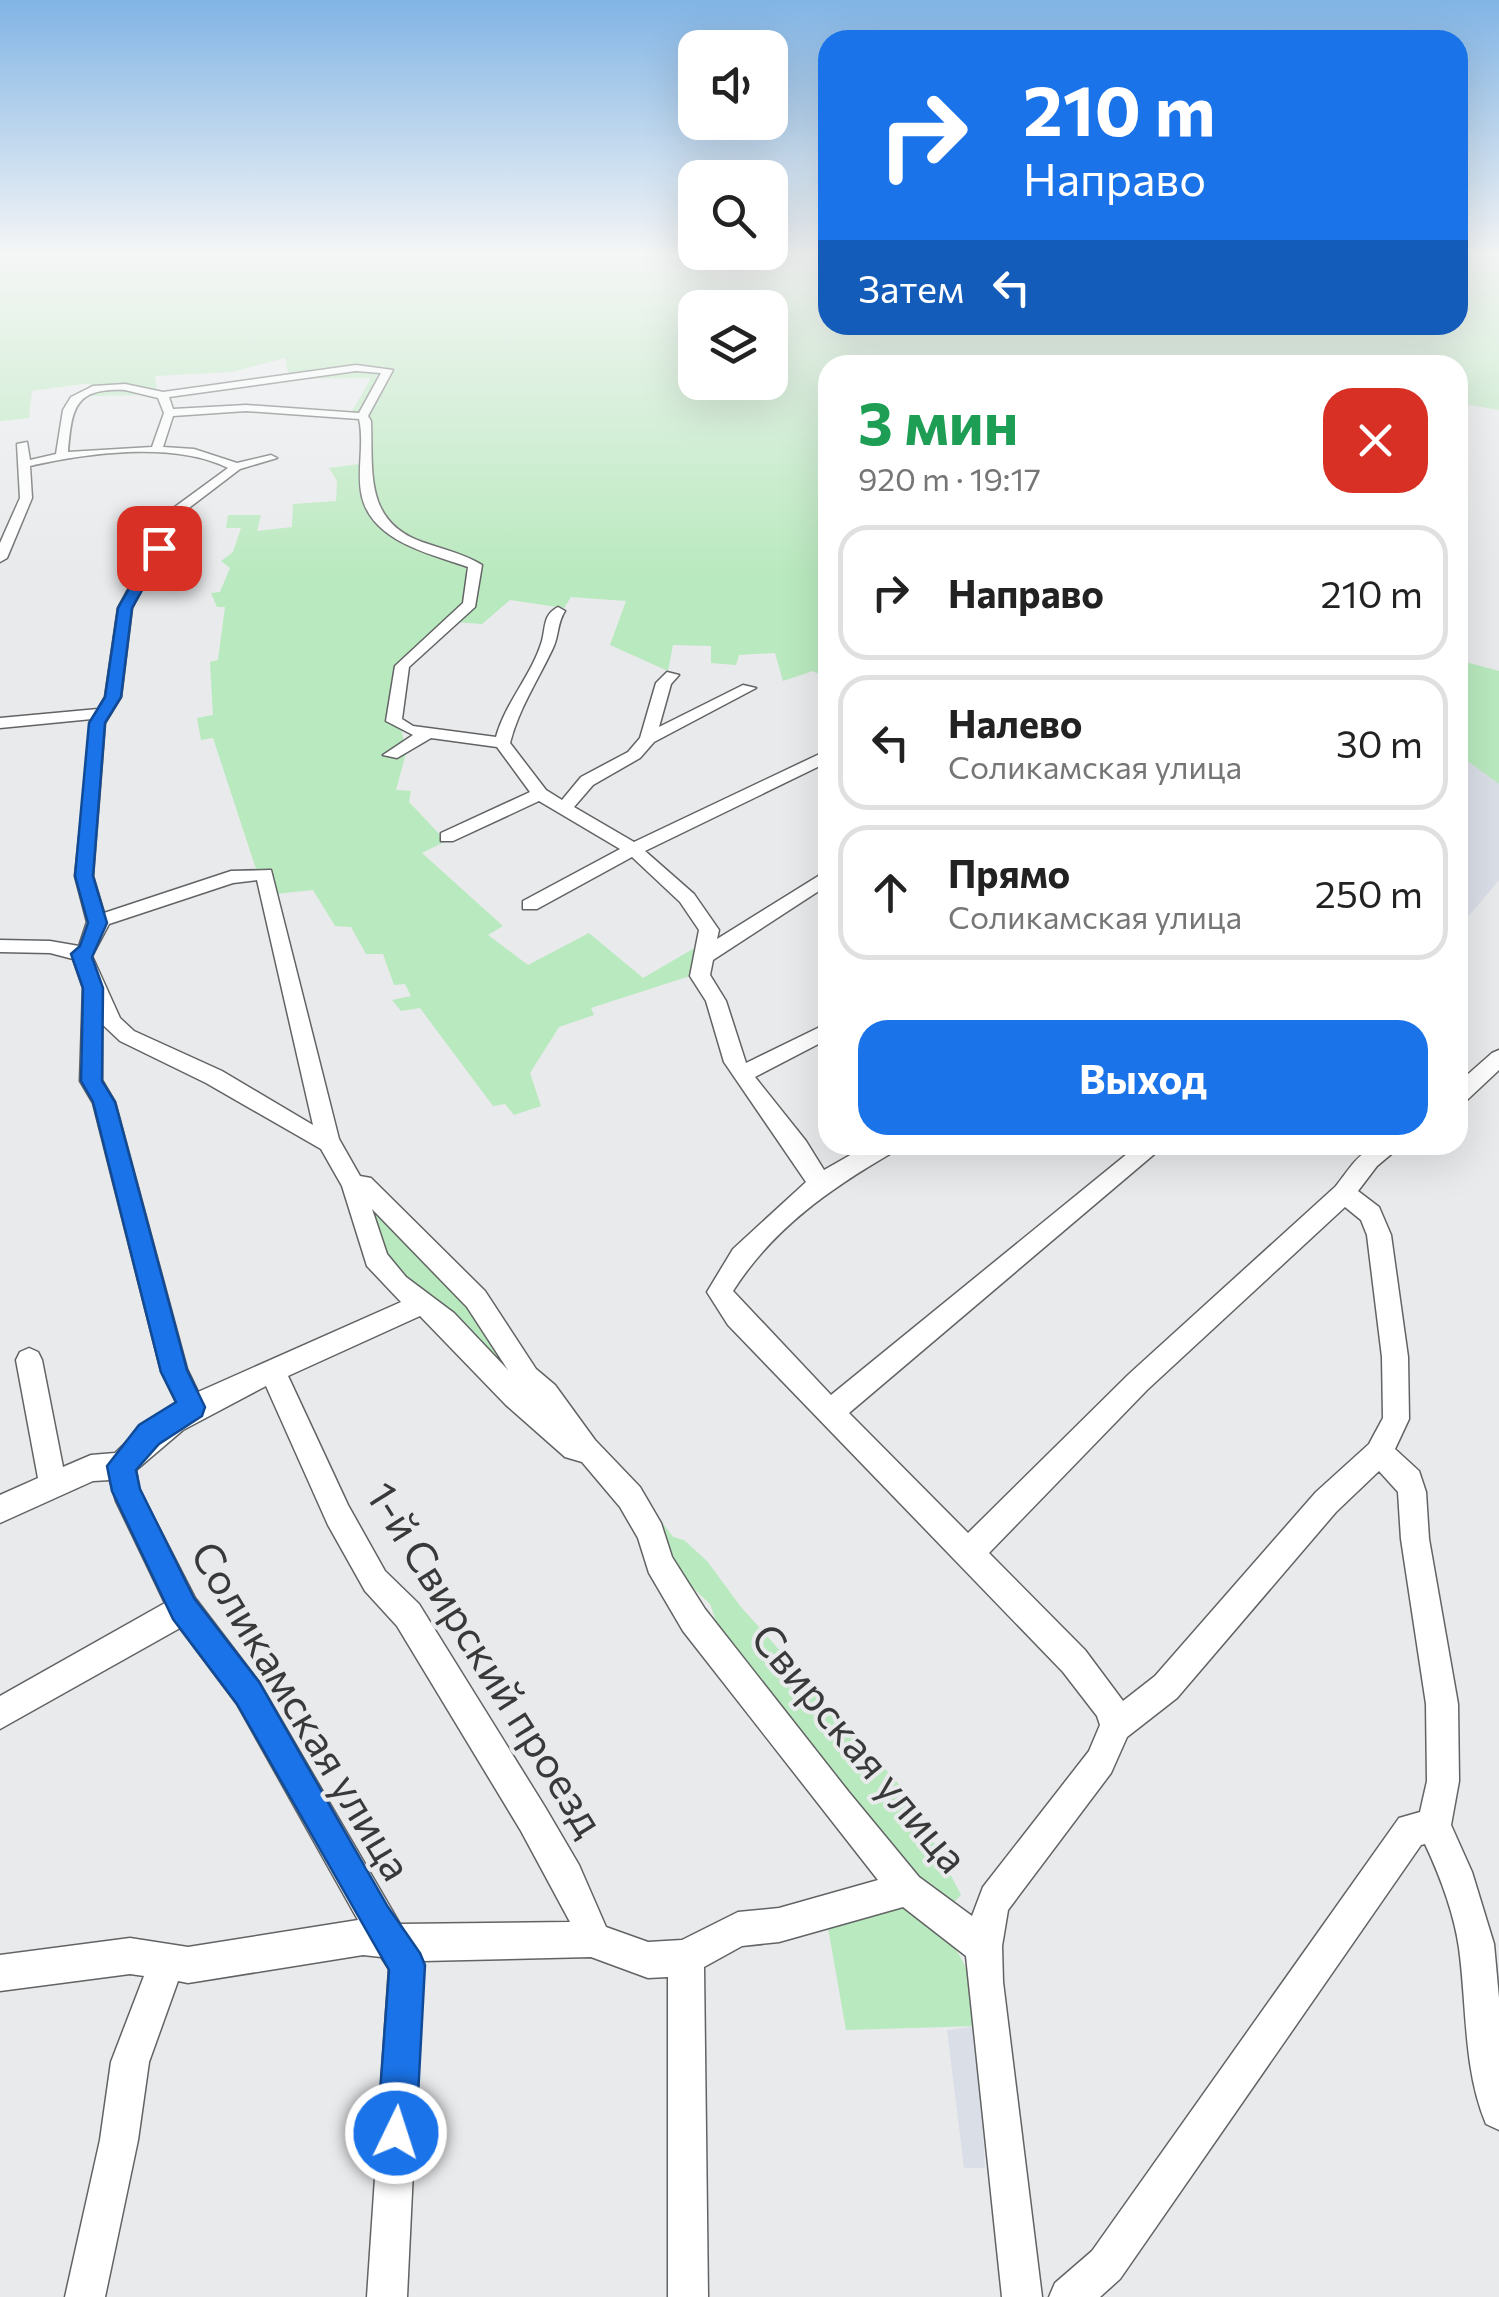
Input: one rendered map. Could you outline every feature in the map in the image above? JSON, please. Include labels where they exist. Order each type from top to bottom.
[{"type":"street","points":[[61,458],[68,409],[89,390],[106,385],[163,396],[174,391],[356,368],[388,370],[362,416],[369,468],[368,498],[396,533],[475,565],[470,604],[402,666],[394,721],[428,733],[502,743],[540,794],[634,850],[687,898],[708,930],[700,976],[721,1010],[728,1049],[808,1156],[819,1184]]},
{"type":"street","points":[[156,450],[169,413],[163,396]]},
{"type":"street","points":[[169,413],[246,408],[362,416]]},
{"type":"street","points":[[0,558],[26,498],[23,444]]},
{"type":"street","points":[[26,464],[156,450],[218,457],[236,467]]},
{"type":"street","points":[[0,946],[50,947],[81,954],[88,950],[97,923],[84,876],[97,723],[113,697],[125,608],[176,512],[236,467],[271,458]]},
{"type":"street","points":[[502,743],[509,717],[549,643],[552,619],[558,611]]},
{"type":"street","points":[[648,739],[664,683],[672,675]]},
{"type":"street","points":[[563,810],[587,781],[634,756],[648,739],[748,688]]},
{"type":"street","points":[[0,722],[102,713]]},
{"type":"street","points":[[391,755],[428,733]]},
{"type":"street","points":[[530,905],[818,760]]},
{"type":"street","points":[[447,838],[540,794]]},
{"type":"street","name":"Свирская улица","points":[[97,923],[230,877],[265,874],[328,1140],[352,1185],[376,1259],[397,1284],[422,1302],[516,1396],[575,1448],[590,1452]]},
{"type":"street","points":[[702,957],[818,882]]},
{"type":"street","points":[[81,954],[112,1023],[127,1036],[214,1077],[320,1140],[328,1140]]},
{"type":"street","points":[[93,988],[92,1081],[104,1102],[174,1372],[192,1407]]},
{"type":"street","points":[[744,1073],[818,1035]]},
{"type":"street","points":[[1468,1086],[1499,1058]]},
{"type":"street","points":[[870,1155],[819,1184],[742,1256],[719,1292],[737,1317],[1074,1661],[1110,1707],[1116,1726]]},
{"type":"street","points":[[831,1411],[1142,1155]]},
{"type":"street","points":[[971,1552],[1138,1382],[1344,1193],[1375,1155]]},
{"type":"street","name":"Свирская улица","points":[[352,1185],[363,1185],[476,1299],[527,1377],[546,1393],[630,1498],[651,1533],[659,1564],[694,1620],[907,1889],[982,1946]]},
{"type":"street","points":[[1022,2297],[982,1946],[995,1898],[1100,1762],[1116,1726],[1166,1687],[1326,1502],[1380,1452],[1396,1418],[1395,1358],[1379,1235],[1371,1214],[1344,1193]]},
{"type":"street","points":[[0,1509],[92,1468],[121,1466],[149,1434],[192,1407],[274,1374],[422,1302]]},
{"type":"street","points":[[28,1360],[53,1485]]},
{"type":"street","name":"1-й Свирский проезд","points":[[274,1374],[329,1495],[375,1581],[408,1615],[533,1819],[567,1877],[591,1939]]},
{"type":"street","points":[[1380,1452],[1409,1480],[1412,1492],[1414,1538],[1442,1704],[1443,1782],[1434,1826],[1455,1872],[1476,1944],[1486,2052],[1499,2111]]},
{"type":"street","name":"Соликамская улица","points":[[121,1466],[126,1491],[184,1609],[248,1693],[390,1942],[407,1965],[387,2297]]},
{"type":"street","points":[[0,1714],[184,1609]]},
{"type":"street","points":[[1068,2297],[1106,2265],[1411,1830],[1434,1826]]},
{"type":"street","points":[[0,1973],[130,1956],[188,1965],[363,1937],[390,1942],[591,1939],[648,1960],[686,1957],[738,1930],[798,1920],[907,1889]]},
{"type":"street","points":[[686,1957],[688,2297]]},
{"type":"street","points":[[84,2297],[119,2140],[130,2062],[166,1964]]},
{"type":"shaded area","points":[[1468,761],[1499,784],[1499,880],[1468,917]]},
{"type":"shaded area","points":[[978,2026],[985,2168],[964,2168],[947,2030]]},
{"type":"green space","points":[[0,362],[269,362],[232,372],[155,376],[157,390],[153,395],[86,396],[90,383],[32,391],[29,418],[0,421]]},
{"type":"green space","points":[[286,362],[678,362],[678,400],[788,400],[788,362],[818,362],[818,674],[813,671],[783,681],[775,653],[739,655],[736,665],[711,663],[711,646],[673,645],[668,671],[610,645],[626,601],[571,597],[564,608],[510,600],[482,624],[455,622],[409,662],[397,706],[406,753],[396,790],[411,791],[409,802],[446,841],[422,853],[503,926],[488,935],[528,965],[589,933],[643,978],[698,946],[690,976],[591,1008],[594,1015],[559,1027],[530,1073],[541,1106],[514,1115],[505,1104],[493,1106],[420,1008],[401,1011],[392,1000],[411,996],[405,984],[394,985],[383,954],[366,954],[351,927],[335,926],[313,890],[275,894],[272,870],[256,869],[213,738],[201,740],[197,718],[213,715],[210,662],[218,660],[225,607],[217,607],[211,593],[220,592],[230,568],[221,561],[233,552],[241,528],[226,528],[228,515],[261,515],[257,531],[292,527],[293,504],[336,501],[337,481],[329,468],[359,464],[365,458],[361,418],[350,415],[371,378],[270,379],[288,374]]},
{"type":"green space","points":[[1468,362],[1499,362],[1499,410],[1468,405]]},
{"type":"green space","points":[[1468,663],[1499,671],[1499,784],[1468,761]]},
{"type":"green space","points":[[371,1199],[404,1244],[452,1281],[573,1440],[404,1282],[373,1240]]},
{"type":"green space","points":[[605,1461],[621,1466],[673,1537],[684,1540],[707,1561],[741,1607],[911,1798],[961,1895],[951,1905],[941,1906],[723,1641],[710,1604],[689,1584]]},
{"type":"green space","points":[[904,1900],[936,1927],[958,1953],[971,1984],[978,2026],[846,2030],[827,1922]]},
{"type":"route","points":[[159,548],[125,608],[113,697],[97,723],[98,752],[84,876],[97,923],[88,950],[81,954],[93,988],[89,1024],[92,1081],[104,1102],[118,1169],[153,1283],[174,1372],[192,1407],[149,1434],[121,1466],[126,1491],[184,1609],[248,1693],[376,1919],[407,1965],[396,2133]]}]
